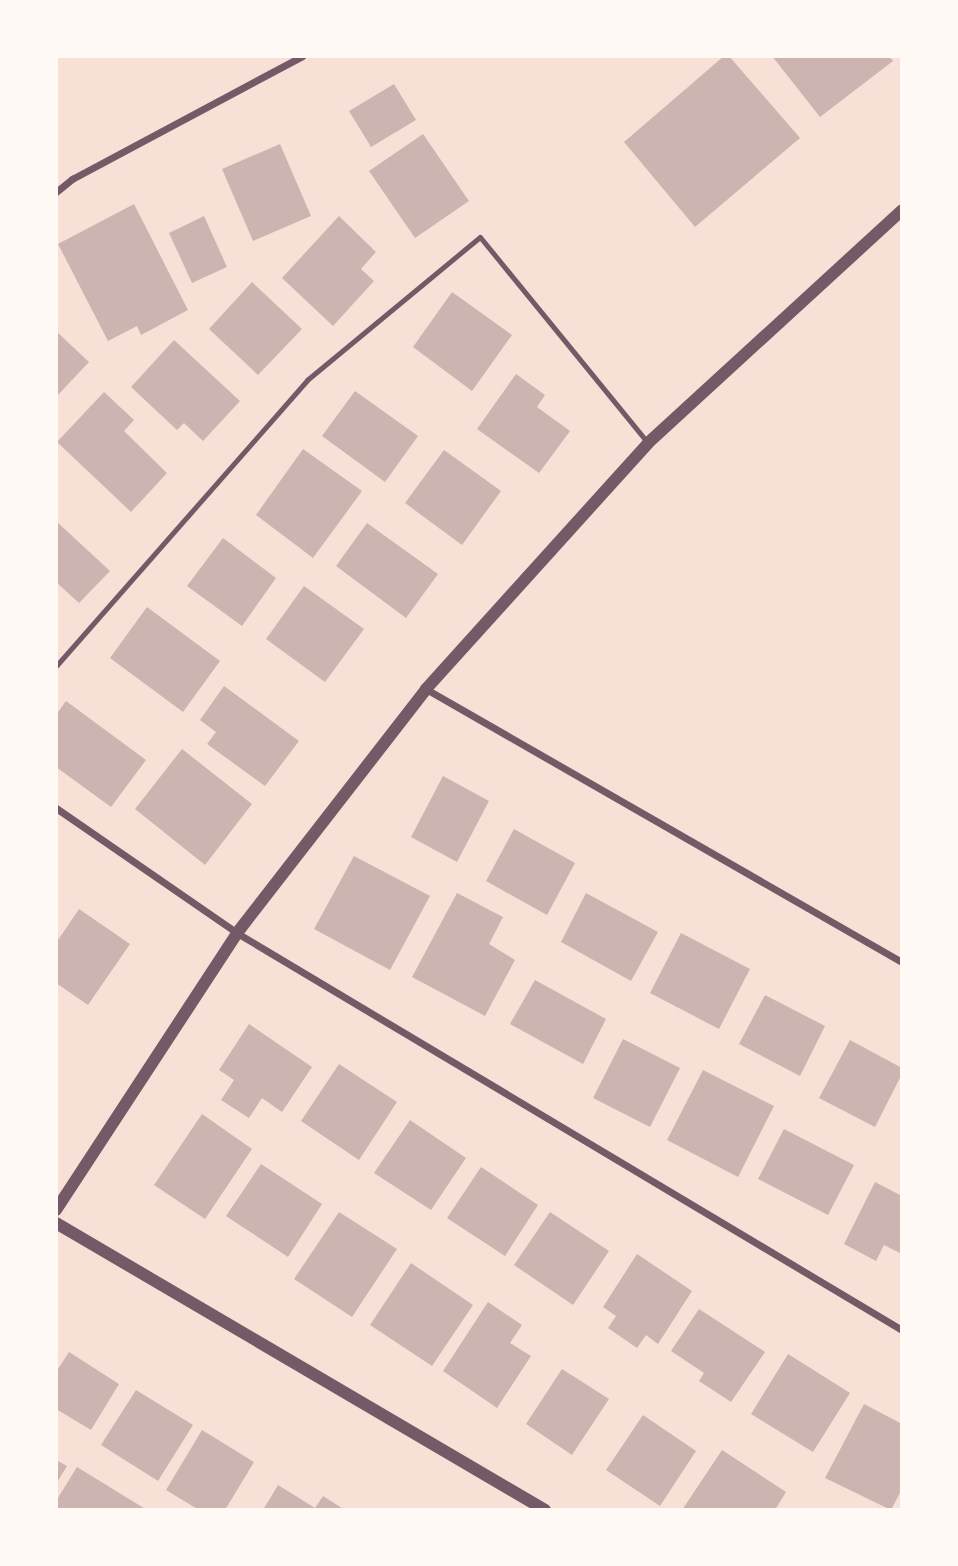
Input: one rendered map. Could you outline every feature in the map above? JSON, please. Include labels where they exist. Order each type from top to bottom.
[{"type":"street","points":[[56,192],[72,179],[302,56]]},
{"type":"street","points":[[56,1210],[237,933],[426,689],[648,443],[902,210]]},
{"type":"street","points":[[426,689],[901,960]]},
{"type":"street","points":[[56,808],[237,933],[902,1330]]},
{"type":"street","points":[[56,1223],[545,1510]]},
{"type":"lane","points":[[56,666],[307,380],[480,237],[648,443]]},
{"type":"building","points":[[724,56],[729,56],[800,138],[695,227],[624,142]]},
{"type":"building","points":[[772,56],[889,56],[893,61],[820,117]]},
{"type":"building","points":[[394,84],[416,120],[371,147],[349,111]]},
{"type":"building","points":[[423,134],[469,201],[415,238],[369,171]]},
{"type":"building","points":[[280,144],[311,216],[253,241],[222,169]]},
{"type":"building","points":[[134,204],[188,310],[141,335],[137,326],[108,341],[58,244]]},
{"type":"building","points":[[204,216],[227,267],[192,283],[169,233]]},
{"type":"building","points":[[339,216],[376,252],[361,269],[374,281],[333,326],[282,278]]},
{"type":"building","points":[[252,282],[302,329],[258,375],[209,329]]},
{"type":"building","points":[[452,292],[512,335],[472,391],[413,347]]},
{"type":"building","points":[[56,331],[89,362],[56,397]]},
{"type":"building","points":[[174,340],[240,401],[203,441],[184,423],[177,430],[131,387]]},
{"type":"building","points":[[516,374],[545,395],[537,407],[570,431],[539,473],[477,429]]},
{"type":"building","points":[[355,391],[418,436],[385,482],[322,436]]},
{"type":"building","points":[[104,392],[134,420],[124,431],[167,473],[131,512],[57,442]]},
{"type":"building","points":[[303,449],[362,491],[313,558],[256,515]]},
{"type":"building","points":[[444,450],[501,491],[462,545],[405,503]]},
{"type":"building","points":[[56,521],[110,571],[79,603],[56,582]]},
{"type":"building","points":[[367,523],[438,574],[406,618],[336,566]]},
{"type":"building","points":[[223,538],[276,578],[242,626],[187,586]]},
{"type":"building","points":[[304,586],[364,629],[325,682],[266,639]]},
{"type":"building","points":[[147,607],[220,661],[183,712],[110,658]]},
{"type":"building","points":[[224,686],[299,741],[265,786],[207,744],[216,732],[200,720]]},
{"type":"building","points":[[66,701],[146,760],[111,807],[56,767],[56,715]]},
{"type":"building","points":[[182,749],[252,804],[205,865],[135,809]]},
{"type":"building","points":[[443,776],[489,801],[457,862],[411,837]]},
{"type":"building","points":[[514,829],[575,863],[547,915],[486,881]]},
{"type":"building","points":[[354,856],[430,896],[390,970],[314,929]]},
{"type":"building","points":[[457,893],[503,917],[489,944],[515,960],[485,1016],[412,977]]},
{"type":"building","points":[[586,893],[658,932],[631,981],[561,942]]},
{"type":"building","points":[[79,909],[130,944],[88,1005],[56,983],[56,943]]},
{"type":"building","points":[[681,933],[750,969],[719,1029],[650,993]]},
{"type":"building","points":[[535,980],[606,1019],[583,1064],[510,1024]]},
{"type":"building","points":[[765,995],[825,1026],[800,1076],[739,1044]]},
{"type":"building","points":[[249,1024],[312,1067],[282,1112],[262,1098],[249,1118],[221,1100],[234,1080],[219,1070]]},
{"type":"building","points":[[623,1039],[680,1068],[650,1127],[593,1098]]},
{"type":"building","points":[[850,1040],[902,1068],[902,1074],[875,1127],[819,1098]]},
{"type":"building","points":[[339,1064],[397,1102],[359,1160],[301,1121]]},
{"type":"building","points":[[703,1070],[774,1106],[738,1177],[667,1140]]},
{"type":"building","points":[[202,1114],[252,1149],[205,1219],[154,1185]]},
{"type":"building","points":[[410,1120],[466,1158],[431,1210],[374,1173]]},
{"type":"building","points":[[784,1129],[854,1165],[828,1215],[758,1179]]},
{"type":"building","points":[[261,1164],[322,1204],[288,1257],[226,1216]]},
{"type":"building","points":[[481,1167],[538,1205],[505,1256],[447,1218]]},
{"type":"building","points":[[875,1182],[902,1196],[902,1254],[884,1245],[876,1261],[844,1244]]},
{"type":"building","points":[[339,1212],[397,1249],[352,1317],[294,1279]]},
{"type":"building","points":[[550,1212],[609,1251],[573,1305],[514,1265]]},
{"type":"building","points":[[637,1254],[692,1291],[658,1344],[646,1335],[637,1348],[608,1328],[616,1316],[603,1307]]},
{"type":"building","points":[[411,1263],[473,1305],[432,1366],[370,1325]]},
{"type":"building","points":[[488,1302],[522,1325],[510,1343],[531,1356],[497,1408],[443,1371]]},
{"type":"building","points":[[699,1309],[765,1352],[731,1402],[699,1381],[704,1373],[671,1351]]},
{"type":"building","points":[[69,1352],[119,1384],[91,1430],[56,1409],[56,1372]]},
{"type":"building","points":[[788,1354],[850,1393],[813,1452],[751,1414]]},
{"type":"building","points":[[562,1369],[609,1399],[572,1455],[526,1424]]},
{"type":"building","points":[[136,1390],[193,1425],[158,1481],[101,1445]]},
{"type":"building","points":[[864,1404],[902,1424],[902,1489],[891,1510],[825,1478]]},
{"type":"building","points":[[643,1415],[696,1451],[660,1506],[606,1470]]},
{"type":"building","points":[[202,1430],[254,1462],[225,1510],[199,1510],[166,1490]]},
{"type":"building","points":[[722,1450],[786,1492],[775,1510],[682,1510]]},
{"type":"building","points":[[56,1460],[67,1466],[56,1484]]},
{"type":"building","points":[[77,1467],[147,1510],[56,1510],[56,1501]]},
{"type":"building","points":[[278,1485],[315,1508],[323,1496],[345,1510],[263,1510]]}]
